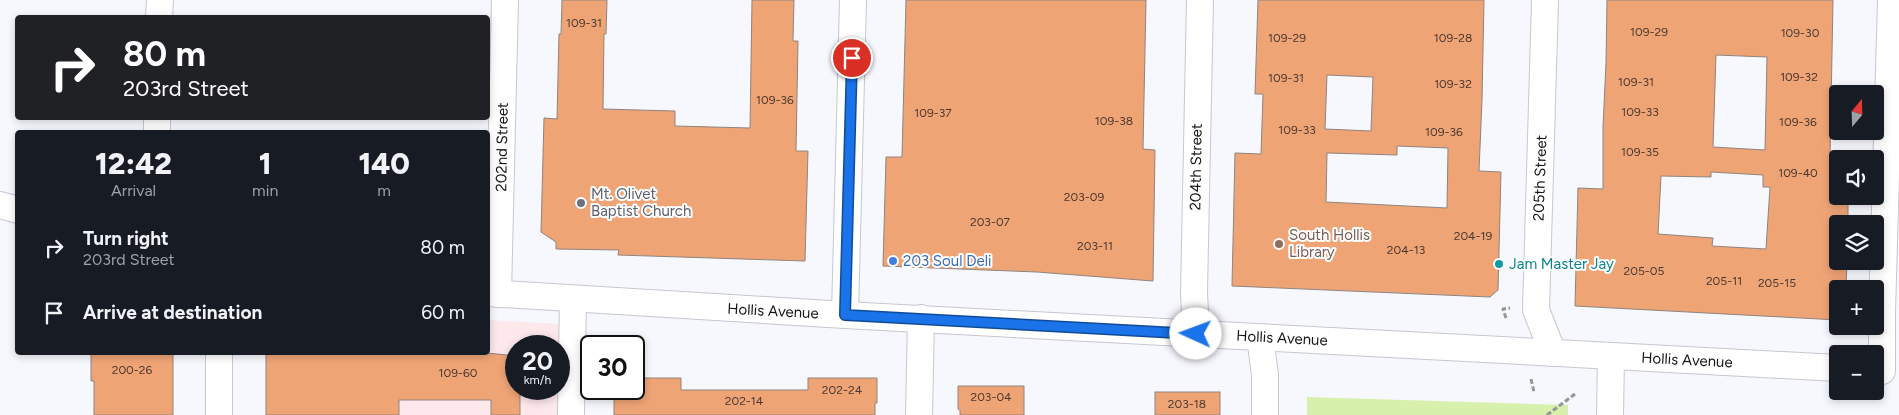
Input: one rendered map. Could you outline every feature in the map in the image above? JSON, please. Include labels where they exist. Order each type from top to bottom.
[{"type":"street","points":[[160,0],[160,15]]},
{"type":"street","name":"202nd Street","points":[[493,293],[505,0]]},
{"type":"street","points":[[845,315],[853,0]]},
{"type":"street","name":"204th Street","points":[[1196,334],[1194,282],[1200,0]]},
{"type":"street","name":"205th Street","points":[[1545,0],[1536,310],[1553,353]]},
{"type":"street","points":[[1885,371],[1882,312],[1891,0]]},
{"type":"street","points":[[0,205],[15,209]]},
{"type":"street","name":"Hollis Avenue","points":[[493,293],[845,315],[1829,368]]},
{"type":"street","points":[[571,415],[573,299]]},
{"type":"street","points":[[919,415],[921,318]]},
{"type":"street","points":[[1260,337],[1265,375],[1265,415]]},
{"type":"street","points":[[219,355],[219,415]]},
{"type":"street","points":[[1610,415],[1611,356]]},
{"type":"path","points":[[1530,376],[1534,392]]},
{"type":"path","points":[[1547,415],[1575,394]]},
{"type":"shaded area","points":[[490,320],[561,324],[561,335],[505,335],[505,400],[560,400],[560,415],[397,415],[396,355],[490,355]]},
{"type":"green space","points":[[1307,397],[1568,405],[1568,415],[1307,415]]},
{"type":"building","points":[[562,0],[607,0],[606,34],[604,34],[603,109],[675,111],[675,126],[750,128],[752,0],[794,0],[793,41],[798,41],[796,151],[808,151],[805,261],[618,255],[619,250],[556,249],[556,242],[541,232],[544,118],[557,119],[559,34],[561,34]]},
{"type":"building","points":[[906,0],[1146,0],[1143,149],[1155,150],[1153,281],[1037,272],[883,266],[886,157],[902,157]]},
{"type":"building","points":[[1258,0],[1484,0],[1479,171],[1501,172],[1498,290],[1490,297],[1232,286],[1235,153],[1261,154],[1263,94],[1255,94]],"holes":[[[1327,75],[1373,77],[1371,131],[1325,129]],[[1397,146],[1448,148],[1447,208],[1326,202],[1327,153],[1397,155]]]},
{"type":"building","points":[[1607,0],[1833,0],[1831,85],[1829,85],[1829,205],[1848,205],[1848,215],[1829,215],[1829,270],[1847,270],[1846,280],[1829,280],[1829,320],[1575,306],[1578,188],[1603,189]],"holes":[[[1716,55],[1767,57],[1765,150],[1713,147]],[[1711,172],[1763,175],[1763,187],[1770,187],[1766,249],[1712,246],[1713,238],[1658,234],[1661,176],[1711,177]]]},
{"type":"building","points":[[490,353],[505,355],[505,400],[520,400],[520,415],[491,415],[491,400],[399,400],[399,415],[266,415],[266,355],[490,355]]},
{"type":"building","points":[[91,355],[173,355],[173,415],[94,415],[94,381],[91,381]]},
{"type":"building","points":[[645,378],[681,378],[681,390],[808,390],[808,378],[877,378],[875,415],[614,415],[614,400],[645,400]]},
{"type":"building","points":[[958,386],[1024,386],[1024,415],[960,415],[960,410],[958,409]]},
{"type":"building","points":[[1155,392],[1220,392],[1220,415],[1155,415]]},
{"type":"place","name":"Mt. Olivet Baptist Church","points":[[581,203]]},
{"type":"place","name":"South Hollis Library","points":[[1279,244]]},
{"type":"place","name":"203 Soul Deli","points":[[893,261]]},
{"type":"place","name":"Jam Master Jay","points":[[1499,264]]},
{"type":"route","points":[[852,58],[845,315],[1196,334]]}]
